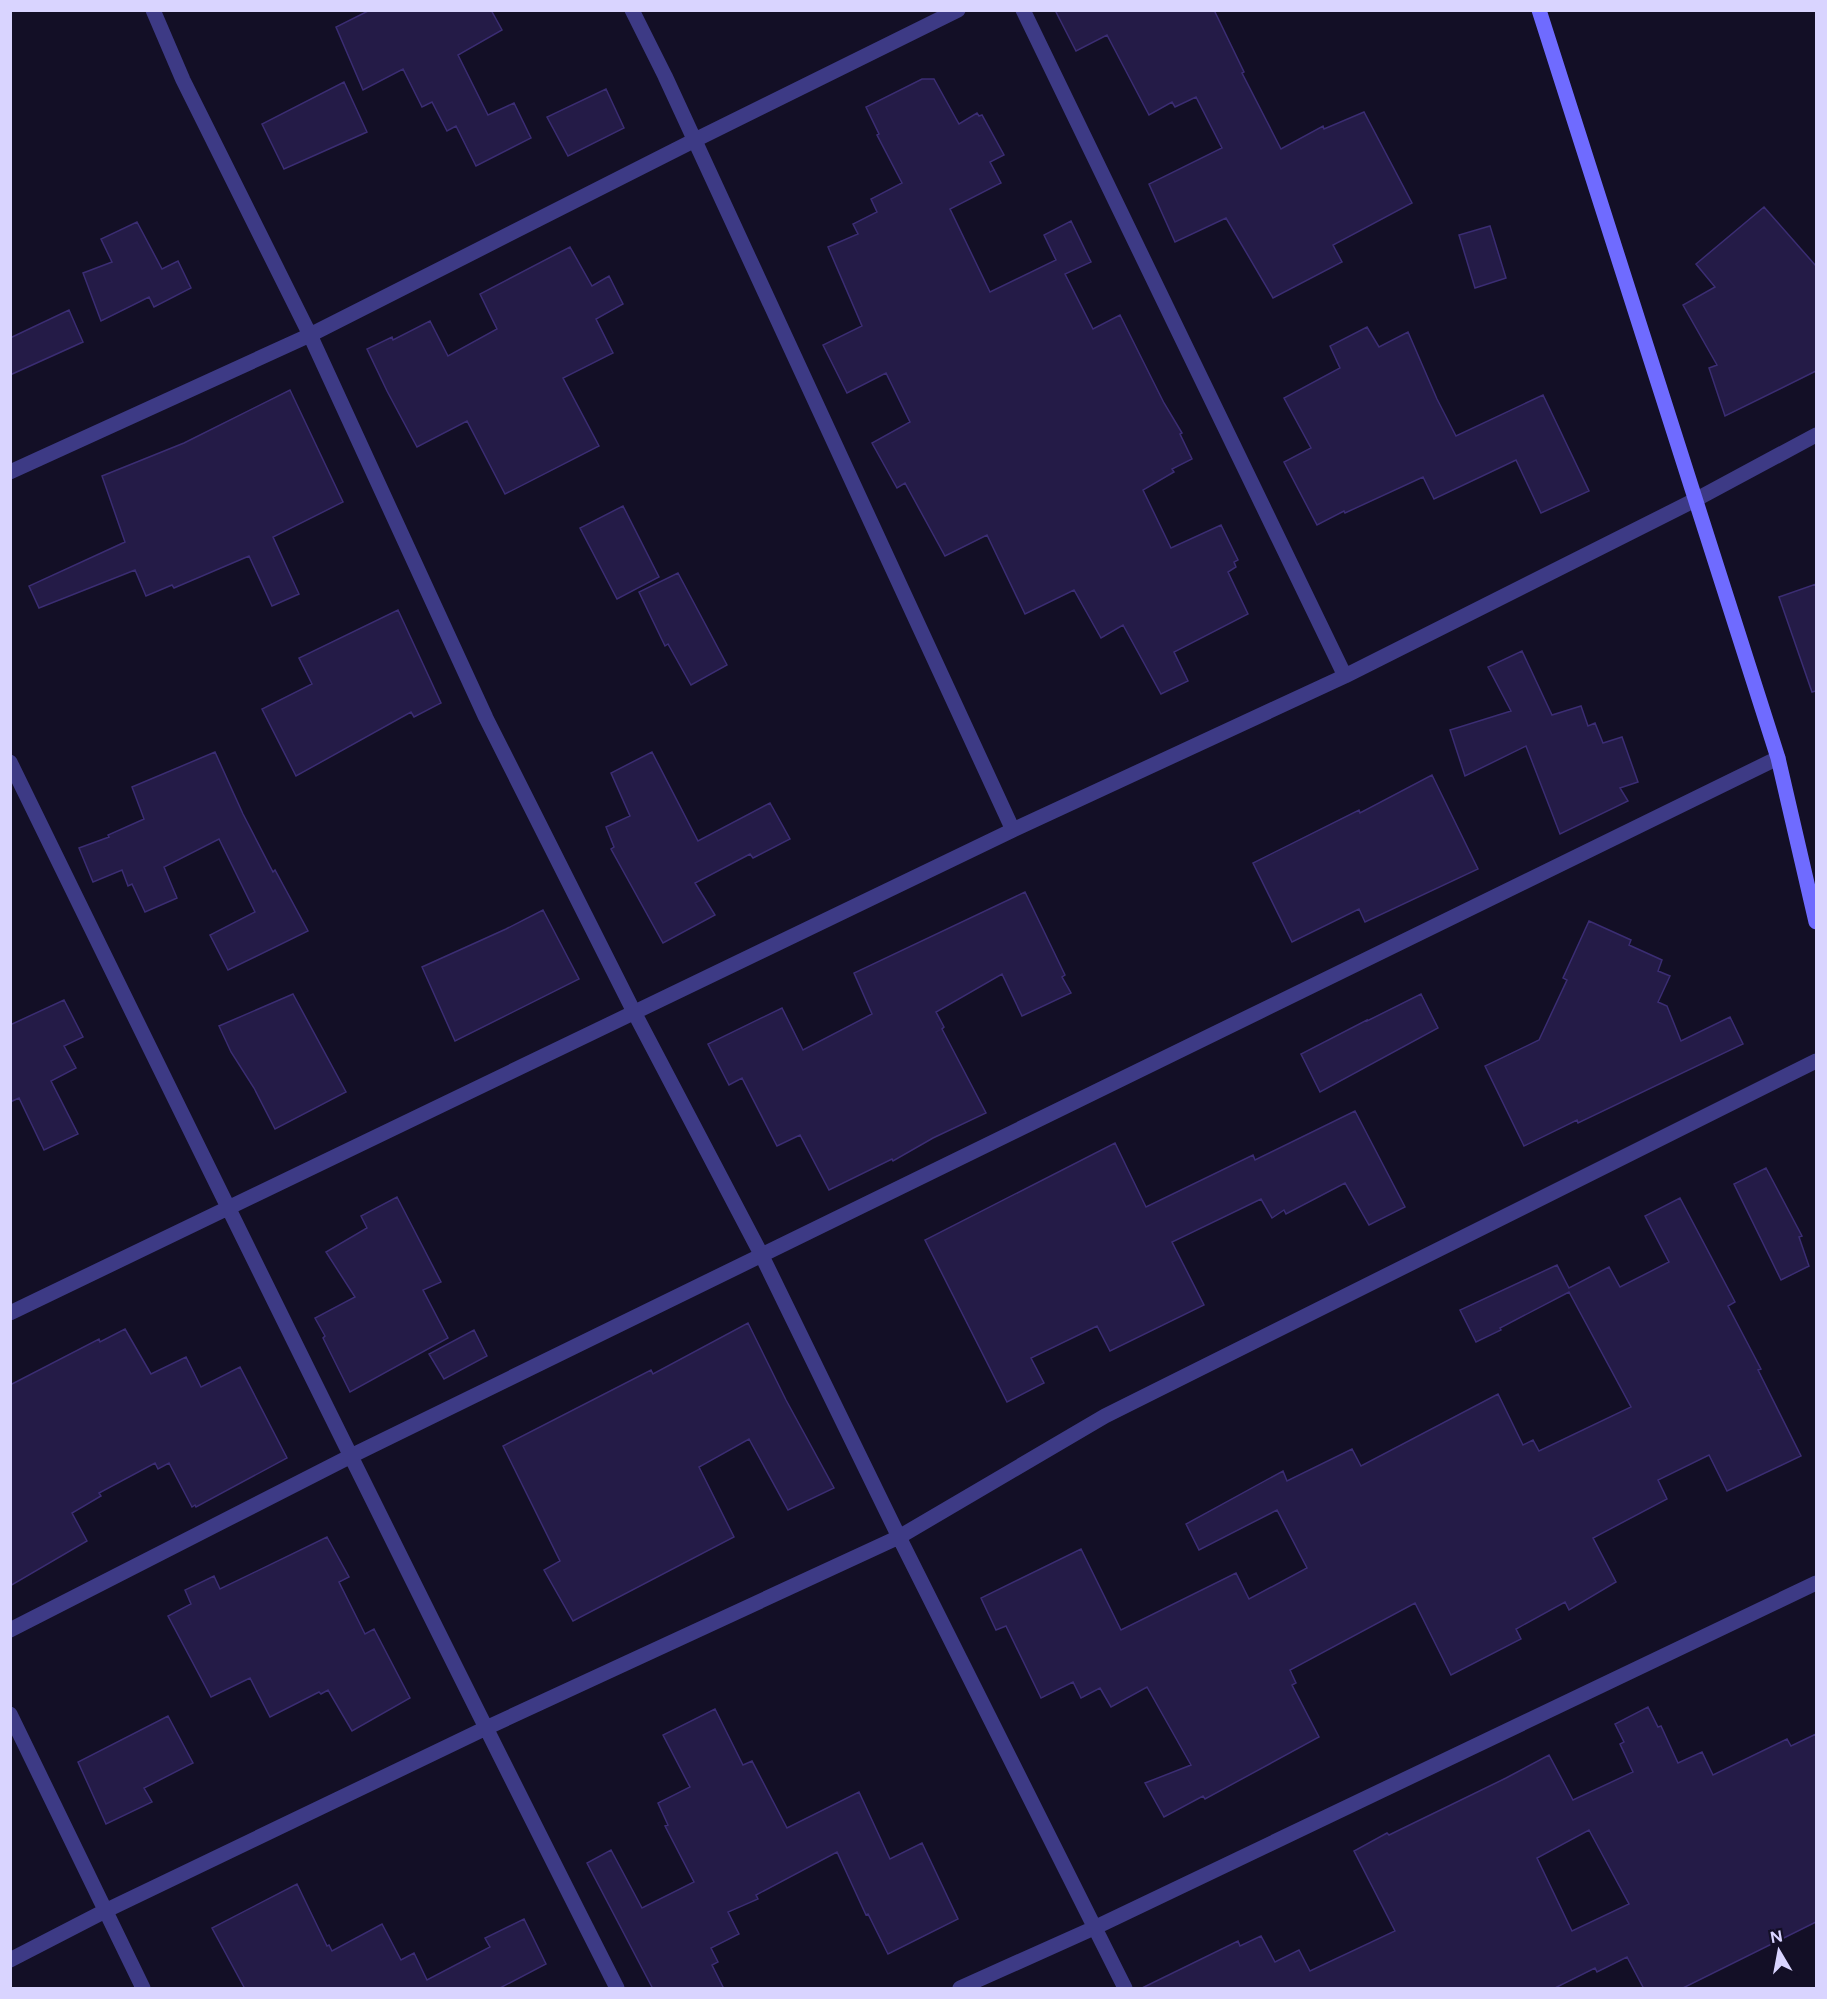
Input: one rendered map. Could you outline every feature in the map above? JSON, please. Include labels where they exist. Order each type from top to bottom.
[{"type":"street","points":[[153,10],[183,80],[310,335],[486,718],[635,1014],[760,1254],[1125,1989]]},
{"type":"street","points":[[632,10],[695,140],[1013,830]]},
{"type":"street","points":[[10,472],[310,335],[958,10]]},
{"type":"street","points":[[1023,10],[1345,676]]},
{"type":"street","points":[[1539,10],[1778,758],[1816,922]]},
{"type":"street","points":[[10,1313],[1013,830],[1345,676],[1695,500],[1816,435]]},
{"type":"street","points":[[10,1630],[351,1456],[760,1254],[1778,758]]},
{"type":"street","points":[[10,762],[228,1209],[617,1989]]},
{"type":"street","points":[[10,1960],[105,1911],[486,1728],[899,1537],[1105,1416],[1816,1061]]},
{"type":"street","points":[[960,1989],[1094,1928],[1816,1583]]},
{"type":"street","points":[[10,1714],[143,1989]]},
{"type":"building","points":[[370,10],[491,10],[502,30],[458,55],[488,115],[514,103],[531,138],[476,166],[456,126],[447,131],[432,102],[422,107],[403,69],[363,90],[336,27]]},
{"type":"building","points":[[1055,10],[1214,10],[1244,72],[1242,73],[1281,149],[1323,126],[1324,129],[1364,112],[1412,203],[1333,245],[1342,262],[1273,298],[1226,218],[1175,242],[1149,184],[1222,148],[1196,97],[1175,107],[1172,102],[1149,115],[1107,35],[1076,51]]},
{"type":"building","points":[[922,79],[934,79],[959,124],[977,113],[979,116],[982,115],[1004,155],[990,162],[1001,183],[950,209],[990,292],[1056,260],[1044,235],[1071,221],[1091,262],[1065,274],[1093,329],[1120,315],[1164,403],[1182,433],[1180,434],[1192,459],[1172,469],[1174,472],[1143,490],[1171,548],[1221,525],[1238,560],[1234,562],[1236,567],[1228,572],[1248,614],[1174,652],[1188,681],[1161,694],[1123,625],[1101,638],[1074,590],[1025,614],[987,535],[945,556],[905,483],[897,488],[872,443],[910,422],[886,373],[847,393],[823,345],[862,326],[828,247],[858,234],[853,224],[877,212],[871,199],[902,183],[877,135],[879,134],[866,107]]},
{"type":"building","points":[[344,82],[367,132],[284,169],[262,124]]},
{"type":"building","points":[[606,89],[624,128],[568,156],[547,117]]},
{"type":"building","points":[[1764,207],[1816,266],[1816,371],[1725,416],[1709,368],[1717,365],[1683,305],[1715,287],[1696,264]]},
{"type":"building","points":[[137,222],[162,269],[178,261],[191,288],[154,307],[149,297],[101,321],[83,273],[112,262],[101,239]]},
{"type":"building","points":[[1490,226],[1506,278],[1475,288],[1459,235]]},
{"type":"building","points":[[570,247],[592,286],[609,276],[623,304],[596,319],[613,353],[563,378],[599,446],[505,494],[467,421],[417,447],[367,349],[392,337],[393,340],[430,321],[448,356],[497,329],[480,294]]},
{"type":"building","points":[[69,310],[83,342],[10,375],[10,338]]},
{"type":"building","points":[[1367,327],[1379,347],[1408,332],[1456,436],[1543,395],[1589,491],[1541,513],[1516,460],[1434,499],[1423,477],[1317,525],[1284,462],[1311,448],[1284,398],[1340,368],[1330,346]]},
{"type":"building","points":[[290,390],[343,502],[273,537],[299,594],[272,606],[249,556],[174,588],[172,585],[146,596],[135,570],[39,608],[29,586],[125,542],[102,476],[184,443]]},
{"type":"building","points":[[623,506],[659,577],[617,599],[580,528]]},
{"type":"building","points":[[678,573],[727,665],[691,685],[668,644],[665,646],[639,592]]},
{"type":"building","points":[[1816,584],[1816,691],[1812,692],[1779,597]]},
{"type":"building","points":[[398,610],[441,703],[414,717],[411,712],[296,776],[262,709],[312,684],[299,658]]},
{"type":"building","points":[[1522,651],[1552,715],[1581,706],[1588,726],[1595,723],[1603,743],[1622,737],[1638,782],[1620,788],[1628,801],[1560,834],[1526,746],[1465,776],[1450,730],[1511,711],[1488,667]]},
{"type":"building","points":[[215,752],[273,872],[275,870],[308,931],[228,970],[210,935],[255,912],[219,839],[164,867],[177,898],[145,912],[132,884],[128,886],[122,870],[93,882],[79,848],[109,837],[108,835],[144,819],[132,787]]},
{"type":"building","points":[[652,752],[698,841],[770,803],[790,839],[753,858],[750,854],[695,883],[715,915],[663,943],[611,849],[614,847],[606,827],[630,816],[611,773]]},
{"type":"building","points":[[1432,775],[1478,869],[1365,922],[1359,909],[1292,942],[1253,863],[1359,810],[1360,813]]},
{"type":"building","points":[[1025,892],[1065,975],[1062,977],[1071,993],[1022,1016],[1002,974],[936,1012],[944,1027],[942,1029],[986,1113],[933,1138],[893,1161],[892,1159],[829,1190],[800,1135],[777,1146],[742,1078],[729,1085],[708,1044],[782,1008],[803,1050],[872,1014],[854,973]]},
{"type":"building","points":[[543,910],[579,979],[455,1041],[422,967]]},
{"type":"building","points":[[1589,921],[1631,940],[1629,945],[1662,960],[1658,971],[1670,976],[1658,1002],[1667,1006],[1681,1041],[1730,1017],[1743,1044],[1578,1123],[1577,1120],[1524,1146],[1485,1066],[1539,1040],[1567,980],[1563,978]]},
{"type":"building","points":[[293,994],[346,1092],[275,1129],[254,1088],[231,1052],[219,1026]]},
{"type":"building","points":[[1421,994],[1438,1028],[1320,1092],[1301,1054]]},
{"type":"building","points":[[64,1000],[83,1037],[64,1046],[76,1068],[51,1081],[78,1134],[44,1150],[19,1098],[10,1102],[10,1025]]},
{"type":"building","points":[[1355,1111],[1405,1207],[1369,1225],[1345,1183],[1286,1214],[1284,1210],[1272,1218],[1261,1199],[1172,1242],[1204,1305],[1110,1351],[1097,1326],[1031,1358],[1044,1383],[1007,1402],[925,1240],[1115,1143],[1146,1207],[1253,1155],[1255,1160]]},
{"type":"building","points":[[1766,1168],[1802,1236],[1799,1237],[1809,1266],[1781,1280],[1734,1184]]},
{"type":"building","points":[[397,1197],[441,1282],[423,1290],[448,1338],[350,1392],[315,1318],[355,1297],[326,1252],[367,1228],[361,1216]]},
{"type":"building","points":[[1680,1198],[1735,1302],[1728,1306],[1761,1369],[1758,1370],[1801,1456],[1727,1491],[1709,1455],[1658,1480],[1667,1499],[1593,1538],[1616,1582],[1569,1610],[1565,1602],[1516,1629],[1521,1639],[1451,1675],[1415,1603],[1290,1670],[1296,1683],[1292,1685],[1319,1737],[1205,1799],[1203,1796],[1164,1817],[1145,1783],[1191,1765],[1147,1687],[1111,1707],[1100,1688],[1081,1698],[1073,1682],[1041,1698],[1006,1626],[996,1630],[981,1598],[1081,1549],[1121,1630],[1236,1573],[1249,1599],[1307,1568],[1277,1510],[1199,1550],[1186,1524],[1283,1471],[1287,1481],[1352,1449],[1361,1466],[1498,1394],[1523,1445],[1533,1440],[1539,1451],[1631,1407],[1569,1292],[1476,1342],[1460,1310],[1557,1265],[1569,1288],[1609,1267],[1620,1287],[1669,1262],[1645,1216]]},
{"type":"building","points":[[748,1323],[786,1400],[834,1488],[788,1510],[749,1439],[699,1467],[734,1537],[573,1621],[544,1570],[560,1561],[503,1446],[651,1370],[653,1374]]},
{"type":"building","points":[[125,1329],[151,1374],[186,1357],[201,1387],[240,1367],[287,1458],[196,1507],[195,1505],[192,1507],[169,1463],[158,1469],[155,1463],[99,1493],[101,1496],[72,1513],[87,1541],[10,1586],[10,1385],[99,1339],[100,1342]]},
{"type":"building","points":[[474,1330],[487,1356],[444,1379],[429,1354]]},
{"type":"building","points":[[327,1537],[349,1577],[339,1582],[365,1634],[374,1629],[410,1698],[352,1731],[328,1690],[321,1694],[319,1692],[270,1717],[250,1678],[211,1697],[168,1616],[191,1604],[185,1590],[214,1576],[220,1589]]},
{"type":"building","points":[[1648,1707],[1658,1727],[1661,1726],[1678,1763],[1702,1752],[1713,1775],[1787,1739],[1791,1746],[1816,1734],[1816,1922],[1681,1989],[1644,1989],[1627,1957],[1597,1972],[1595,1968],[1553,1989],[1140,1989],[1238,1941],[1240,1946],[1261,1936],[1275,1962],[1299,1950],[1310,1971],[1395,1931],[1354,1851],[1549,1755],[1573,1800],[1633,1772],[1620,1744],[1624,1742],[1615,1724]],"holes":[[[1589,1830],[1629,1904],[1572,1931],[1537,1858]]]},
{"type":"building","points":[[715,1709],[743,1765],[752,1761],[787,1828],[859,1792],[890,1859],[922,1843],[958,1919],[888,1954],[868,1914],[866,1915],[837,1852],[756,1895],[758,1899],[728,1912],[739,1934],[711,1948],[718,1962],[712,1965],[724,1989],[653,1989],[587,1863],[611,1850],[642,1908],[694,1882],[665,1826],[668,1825],[658,1803],[690,1787],[663,1735]]},
{"type":"building","points":[[168,1716],[193,1763],[144,1788],[152,1802],[106,1824],[78,1762]]},
{"type":"building","points":[[297,1884],[327,1946],[329,1945],[332,1951],[382,1924],[401,1960],[414,1953],[427,1980],[490,1947],[485,1938],[524,1919],[546,1964],[498,1989],[245,1989],[212,1928]]}]
